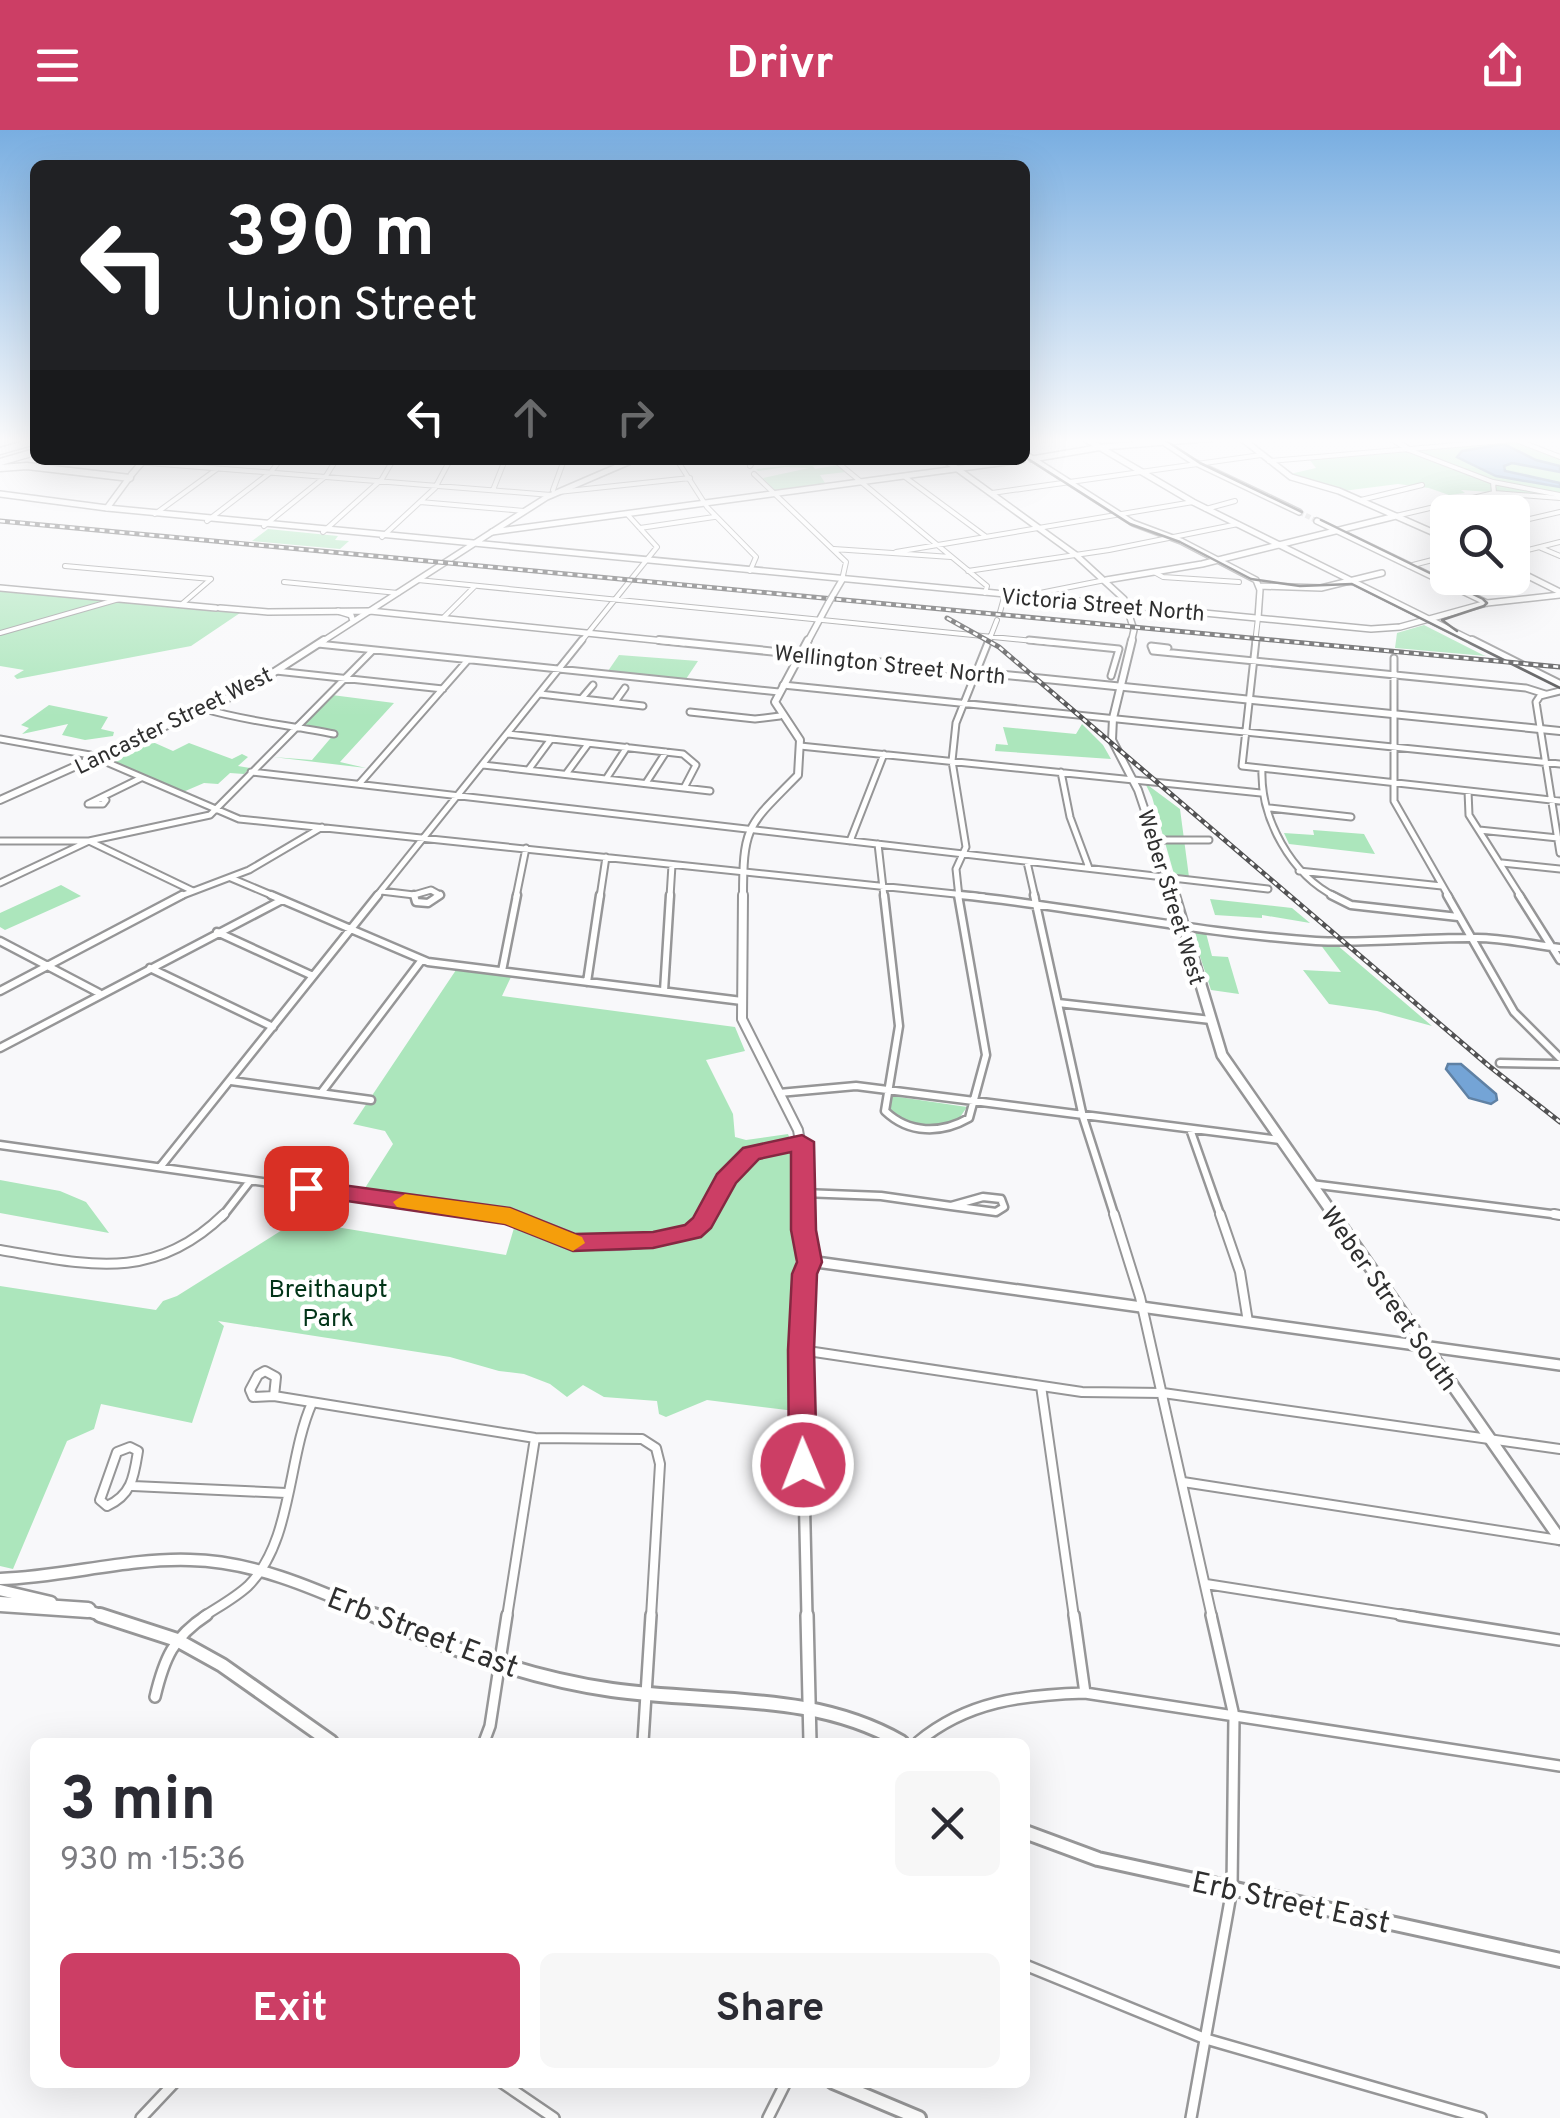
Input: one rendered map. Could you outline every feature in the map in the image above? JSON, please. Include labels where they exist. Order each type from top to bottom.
[{"type":"highway","points":[[0,1604],[88,1610]]},
{"type":"main road","name":"Victoria Street North","points":[[312,531],[986,590],[1391,633],[1429,620]]},
{"type":"main road","points":[[1044,531],[1106,580],[1128,606]]},
{"type":"main road","points":[[1251,531],[1560,688]]},
{"type":"main road","points":[[1336,531],[1487,603]]},
{"type":"main road","name":"Lancaster Street West","points":[[0,800],[205,709],[276,671],[492,532]]},
{"type":"main road","points":[[1429,620],[1487,603],[1560,593]]},
{"type":"main road","name":"Weber Street West","points":[[1128,606],[1134,630],[1113,718],[1112,740],[1133,780],[1156,840],[1222,1055]]},
{"type":"main road","points":[[338,610],[351,615],[353,621]]},
{"type":"main road","name":"Weber Street South","points":[[1222,1055],[1560,1540]]},
{"type":"main road","name":"Erb Street East","points":[[0,1579],[63,1577],[152,1562],[196,1560],[260,1571],[500,1665],[645,1695],[810,1706],[866,1720],[895,1738]]},
{"type":"main road","points":[[0,1590],[88,1610],[178,1640],[222,1665],[325,1738]]},
{"type":"main road","name":"Erb Street East","points":[[1030,1834],[1098,1859],[1560,1960]]},
{"type":"main road","points":[[846,2088],[919,2118]]},
{"type":"street","points":[[382,537],[389,531]]},
{"type":"street","points":[[492,532],[502,531]]},
{"type":"street","points":[[160,1168],[657,547],[642,531]]},
{"type":"street","points":[[729,531],[756,558],[750,571]]},
{"type":"street","points":[[810,1738],[801,1350],[804,1274],[809,1262],[802,1142],[744,1026],[742,1001],[743,844],[749,829],[798,775],[798,735],[780,716],[774,702],[848,564],[812,531]]},
{"type":"street","points":[[919,531],[986,590]]},
{"type":"street","points":[[977,531],[986,537]]},
{"type":"street","points":[[896,552],[1030,531]]},
{"type":"street","points":[[1156,531],[1256,580],[1260,586],[1240,765],[1560,801]]},
{"type":"street","points":[[968,571],[1206,531]]},
{"type":"street","points":[[1025,596],[1218,560],[1336,531]]},
{"type":"street","points":[[1530,550],[1560,542]]},
{"type":"street","points":[[1540,547],[1560,556]]},
{"type":"street","points":[[833,550],[952,558]]},
{"type":"street","points":[[1410,566],[1430,561]]},
{"type":"street","points":[[65,566],[211,580],[182,604]]},
{"type":"street","points":[[1154,572],[1239,582]]},
{"type":"street","points":[[1260,586],[1310,589],[1382,573]]},
{"type":"street","points":[[1530,577],[1560,593]]},
{"type":"street","points":[[418,580],[1119,648],[1111,676]]},
{"type":"street","points":[[284,582],[398,593]]},
{"type":"street","points":[[443,618],[474,586]]},
{"type":"street","name":"Wellington Street North","points":[[0,588],[268,612],[370,611],[1560,731]]},
{"type":"street","points":[[1000,612],[1005,594]]},
{"type":"street","points":[[0,633],[120,599]]},
{"type":"street","points":[[878,844],[900,1026],[885,1111],[899,1124],[939,1130],[969,1118],[986,1055],[958,894],[956,869],[966,847],[952,761],[956,723],[997,620]]},
{"type":"street","points":[[318,644],[1560,764]]},
{"type":"street","points":[[0,841],[90,841],[202,818],[373,650]]},
{"type":"street","points":[[1164,652],[1526,688],[1545,694]]},
{"type":"street","points":[[1394,658],[1394,801],[1514,1012],[1560,1061]]},
{"type":"street","points":[[359,784],[468,660]]},
{"type":"street","points":[[276,671],[443,689]]},
{"type":"street","points":[[582,699],[592,685]]},
{"type":"street","points":[[615,702],[625,688]]},
{"type":"street","points":[[1560,688],[1536,702],[1560,853]]},
{"type":"street","points":[[540,694],[643,706]]},
{"type":"street","points":[[205,709],[255,724],[297,726],[334,734]]},
{"type":"street","points":[[690,712],[755,719],[780,716]]},
{"type":"street","points":[[507,734],[683,754],[696,765],[684,788]]},
{"type":"street","points":[[0,739],[96,757],[239,819],[1037,902],[1081,914],[1182,928],[1338,942],[1472,939],[1560,948]]},
{"type":"street","points":[[528,770],[551,739]]},
{"type":"street","points":[[566,774],[588,743]]},
{"type":"street","points":[[800,746],[1262,793]]},
{"type":"street","points":[[606,779],[627,748]]},
{"type":"street","points":[[646,783],[666,752]]},
{"type":"street","points":[[850,841],[884,754]]},
{"type":"street","points":[[483,764],[710,790]]},
{"type":"street","points":[[1262,769],[1262,793],[1297,871],[1332,898],[1351,904],[1460,917]]},
{"type":"street","points":[[251,772],[1268,889]]},
{"type":"street","points":[[1060,772],[1070,817],[1089,868]]},
{"type":"street","points":[[101,798],[142,778]]},
{"type":"street","points":[[1468,791],[1470,815],[1560,960]]},
{"type":"street","points":[[1269,808],[1351,817]]},
{"type":"street","points":[[0,991],[193,890],[232,878],[322,827]]},
{"type":"street","points":[[1479,830],[1558,838]]},
{"type":"street","points":[[1156,840],[1209,840]]},
{"type":"street","points":[[0,883],[90,841]]},
{"type":"street","points":[[90,841],[193,890]]},
{"type":"street","points":[[502,971],[526,848]]},
{"type":"street","points":[[587,982],[606,858]]},
{"type":"street","points":[[1027,862],[1083,1117],[1142,1309],[1234,1716],[1232,1889],[1192,2118]]},
{"type":"street","points":[[1500,863],[1560,869]]},
{"type":"street","points":[[664,991],[672,865]]},
{"type":"street","points":[[1297,871],[1442,886]]},
{"type":"street","points":[[232,878],[422,960],[742,1001]]},
{"type":"street","points":[[381,891],[414,895]]},
{"type":"street","points":[[0,1048],[282,900]]},
{"type":"street","points":[[216,932],[313,976]]},
{"type":"street","points":[[0,941],[100,994]]},
{"type":"street","points":[[321,1093],[422,960]]},
{"type":"street","points":[[149,967],[273,1027]]},
{"type":"street","points":[[1058,1003],[1212,1020]]},
{"type":"street","points":[[1500,1063],[1560,1061]]},
{"type":"street","points":[[231,1081],[371,1100]]},
{"type":"street","points":[[779,1093],[836,1087],[888,1090],[1280,1140]]},
{"type":"street","points":[[1190,1129],[1240,1272],[1248,1322]]},
{"type":"street","points":[[0,1145],[510,1216],[573,1242],[653,1240],[692,1232],[702,1223],[726,1179],[751,1153],[802,1142]]},
{"type":"street","points":[[306,1188],[318,1168]]},
{"type":"street","points":[[0,1250],[99,1266],[133,1266],[162,1258],[215,1226],[250,1180]]},
{"type":"street","points":[[1310,1184],[1560,1214]]},
{"type":"street","points":[[803,1193],[881,1196],[951,1206],[996,1212],[1004,1206],[1001,1199],[993,1196],[951,1206]]},
{"type":"street","points":[[809,1262],[1560,1365]]},
{"type":"street","points":[[801,1350],[1082,1392],[1162,1392],[1560,1450]]},
{"type":"street","points":[[1040,1386],[1085,1693]]},
{"type":"street","points":[[274,1396],[535,1438],[642,1439],[656,1448],[660,1464],[644,1738]]},
{"type":"street","points":[[155,1697],[165,1658],[178,1640],[198,1620],[239,1596],[260,1571],[277,1540],[302,1423],[313,1403]]},
{"type":"street","points":[[485,1738],[535,1438]]},
{"type":"street","points":[[130,1446],[138,1451],[133,1486],[120,1502],[107,1506],[100,1500],[117,1452],[130,1446]]},
{"type":"street","points":[[1182,1482],[1560,1540]]},
{"type":"street","points":[[133,1486],[286,1493]]},
{"type":"street","points":[[1206,1584],[1560,1640]]},
{"type":"street","points":[[924,1738],[947,1721],[981,1705],[1020,1696],[1085,1693],[1560,1766]]},
{"type":"street","points":[[1030,1967],[1206,2039],[1481,2118]]},
{"type":"street","points":[[141,2118],[169,2088]]},
{"type":"street","points":[[510,2088],[554,2118]]},
{"type":"street","points":[[768,2118],[783,2088]]},
{"type":"green space","points":[[266,531],[286,531],[338,536],[335,540],[349,541],[340,549],[252,541]]},
{"type":"green space","points":[[0,590],[240,613],[191,646],[17,679],[14,676],[24,670],[0,666]]},
{"type":"green space","points":[[1424,625],[1486,656],[1395,648],[1397,633]]},
{"type":"green space","points":[[619,655],[698,661],[686,679],[608,671]]},
{"type":"green space","points":[[332,695],[394,703],[340,762],[366,768],[273,757],[312,760],[335,733],[303,724]]},
{"type":"green space","points":[[49,705],[108,717],[101,729],[114,732],[113,736],[85,740],[62,735],[68,724],[22,734],[29,728],[21,725]]},
{"type":"green space","points":[[1082,724],[1111,759],[995,751],[996,744],[1008,745],[1003,727],[1076,734]]},
{"type":"green space","points":[[146,739],[173,751],[189,743],[232,759],[242,754],[248,757],[238,766],[250,768],[244,774],[230,773],[218,784],[204,783],[183,792],[105,758]]},
{"type":"green space","points":[[1145,783],[1180,809],[1189,877],[1174,874]]},
{"type":"green space","points":[[1313,830],[1364,834],[1375,854],[1289,844],[1284,833],[1314,835]]},
{"type":"green space","points":[[61,885],[81,896],[5,930],[0,927],[0,913]]},
{"type":"green space","points":[[1210,899],[1292,908],[1310,923],[1262,915],[1215,915]]},
{"type":"green space","points":[[1196,933],[1206,933],[1212,956],[1228,957],[1239,994],[1211,990],[1194,938]]},
{"type":"green space","points":[[1320,944],[1337,945],[1432,1026],[1377,1011],[1329,1004],[1303,970],[1341,972]]},
{"type":"green space","name":"Breithaupt Park","points":[[456,970],[511,977],[502,996],[735,1027],[745,1051],[706,1060],[733,1114],[735,1137],[746,1140],[788,1134],[796,1155],[795,1411],[707,1400],[666,1417],[659,1414],[657,1401],[604,1397],[583,1385],[567,1397],[550,1384],[524,1374],[450,1357],[218,1321],[224,1326],[192,1423],[101,1404],[94,1429],[67,1441],[13,1569],[0,1566],[0,1286],[156,1310],[163,1301],[298,1220],[316,1199],[331,1201],[318,1224],[506,1255],[519,1211],[365,1188],[393,1144],[385,1131],[353,1124]]},
{"type":"green space","points":[[892,1096],[967,1107],[956,1123],[937,1127],[900,1120],[889,1107]]},
{"type":"green space","points":[[0,1180],[60,1191],[86,1202],[109,1233],[0,1213]]},
{"type":"water","points":[[1448,1064],[1461,1064],[1496,1094],[1497,1100],[1491,1104],[1469,1098],[1446,1069]]},
{"type":"tram line","points":[[1149,531],[1180,542],[1251,579],[1300,586],[1352,584],[1560,688]]},
{"type":"tram line","points":[[1343,531],[1483,599],[1487,603],[1484,606],[1442,620],[1457,631]]},
{"type":"railway","points":[[104,531],[1560,667]]},
{"type":"railway","points":[[947,618],[999,647],[1489,1066],[1560,1122]]},
{"type":"slow traffic","points":[[405,1202],[510,1216],[573,1243]]},
{"type":"route","points":[[306,1188],[510,1216],[560,1240],[573,1242],[653,1240],[692,1232],[702,1223],[732,1170],[751,1153],[802,1142],[804,1230],[809,1262],[804,1274],[801,1350],[803,1465]]}]
